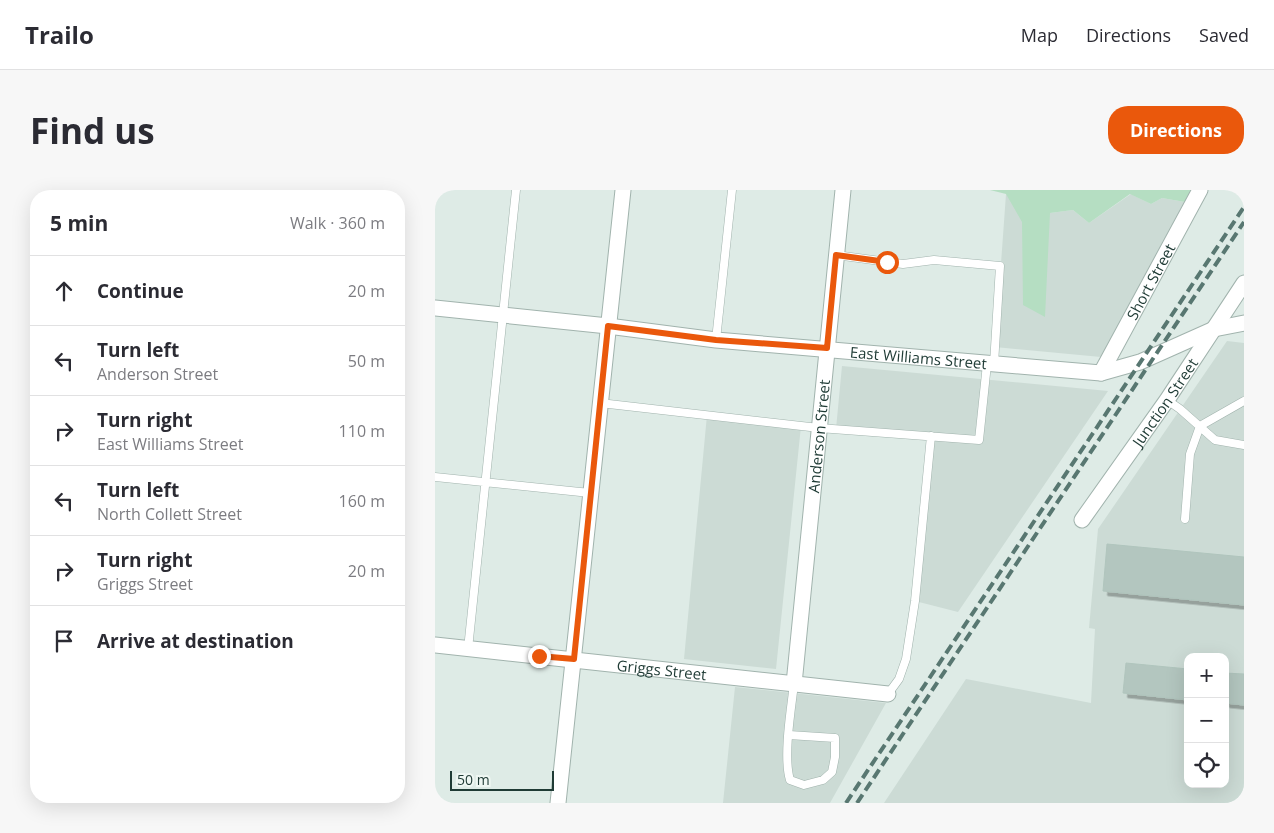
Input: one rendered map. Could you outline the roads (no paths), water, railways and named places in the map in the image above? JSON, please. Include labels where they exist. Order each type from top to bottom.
[{"type":"street","points":[[558,803],[623,190]]},
{"type":"street","name":"Anderson Street","points":[[794,684],[843,190]]},
{"type":"street","name":"Short Street","points":[[1101,373],[1200,190]]},
{"type":"street","name":"Junction Street","points":[[1082,520],[1167,400],[1244,283]]},
{"type":"street","name":"East Williams Street","points":[[435,308],[608,326],[716,340],[827,348],[1101,373],[1140,362],[1214,329],[1244,323]]},
{"type":"street","name":"Griggs Street","points":[[435,645],[888,694]]},
{"type":"lane","points":[[468,649],[517,190]]},
{"type":"lane","points":[[716,340],[732,190]]},
{"type":"lane","points":[[600,403],[819,428],[979,440],[990,364],[1000,266],[934,260],[903,264],[836,255]]},
{"type":"lane","points":[[1167,400],[1181,409],[1215,440],[1244,445]]},
{"type":"lane","points":[[1185,519],[1190,454],[1200,426],[1244,401]]},
{"type":"lane","points":[[888,694],[899,679],[906,659],[915,601],[931,436]]},
{"type":"lane","points":[[435,477],[590,493]]},
{"type":"lane","points":[[789,735],[835,738],[835,757],[832,772],[823,780],[804,784],[790,780],[787,770],[789,735],[794,684]]},
{"type":"railway","points":[[846,803],[1244,207]]},
{"type":"railway","points":[[857,803],[1244,222]]}]
